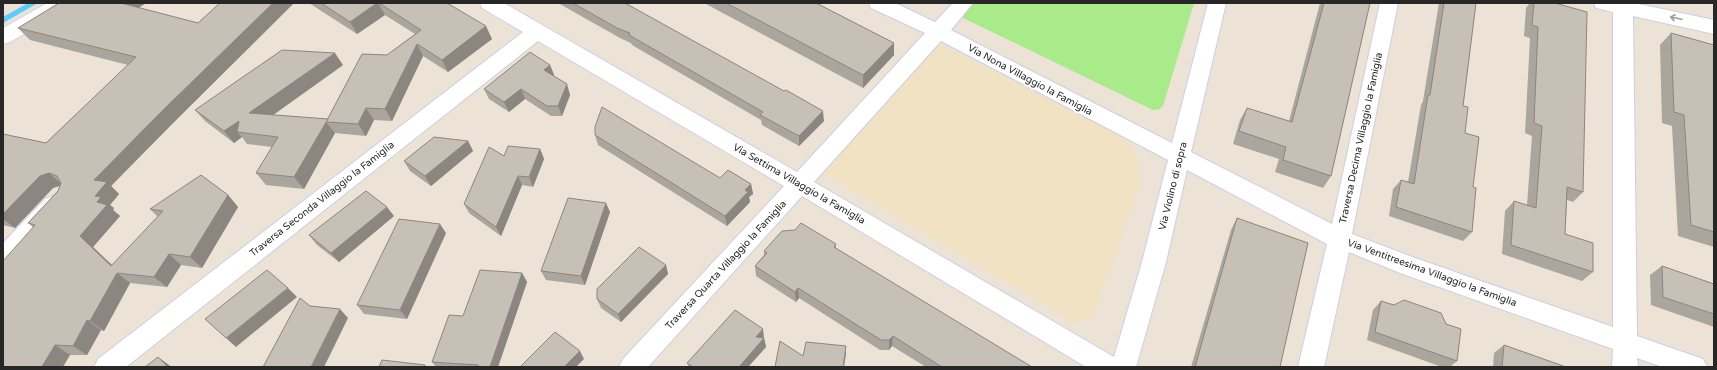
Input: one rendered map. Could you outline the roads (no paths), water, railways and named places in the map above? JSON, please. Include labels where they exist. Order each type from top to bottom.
[{"type":"street","points":[[3,37],[62,3]]},
{"type":"street","name":"Via Settima Villaggio la Famiglia","points":[[489,3],[536,32],[800,184],[1108,367]]},
{"type":"street","name":"Via Nona Villaggio la Famiglia","points":[[878,3],[939,32],[1136,135],[1181,156]]},
{"type":"street","name":"Traversa Quarta Villaggio la Famiglia","points":[[632,367],[964,3]]},
{"type":"street","name":"Via Violino di sopra","points":[[1123,367],[1154,262],[1217,3]]},
{"type":"street","name":"Traversa Decima Villaggio la Famiglia","points":[[1311,367],[1340,239],[1389,3]]},
{"type":"street","points":[[1625,367],[1613,5],[1650,8],[1714,27]]},
{"type":"street","name":"Traversa Seconda Villaggio la Famiglia","points":[[107,367],[536,32]]},
{"type":"street","name":"Via Ventitreesima Villaggio la Famiglia","points":[[1181,156],[1340,239],[1408,266],[1694,367]]},
{"type":"street","points":[[3,259],[62,195]]},
{"type":"waterway","points":[[3,20],[34,3]]}]
